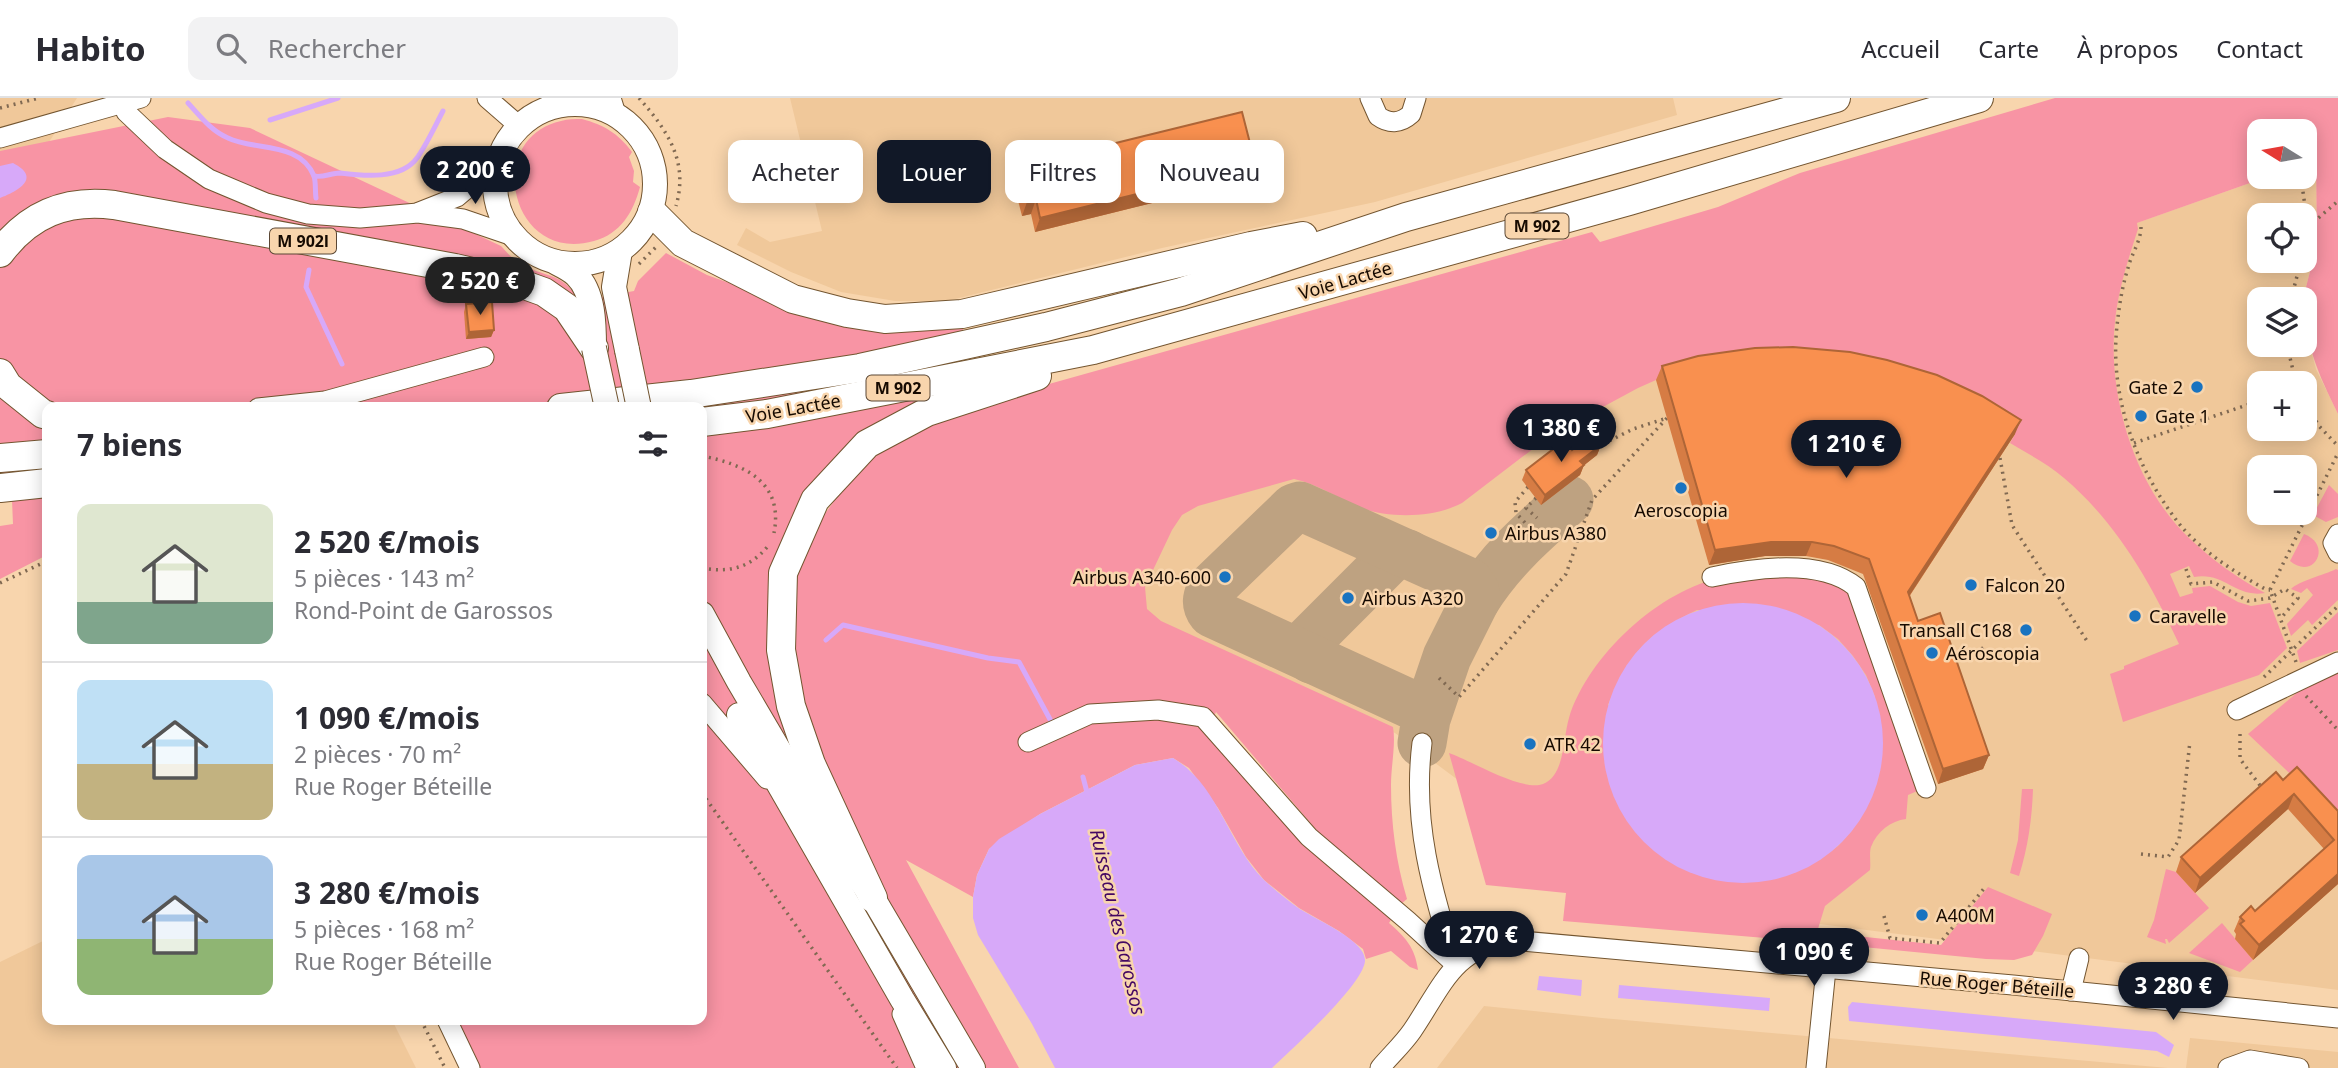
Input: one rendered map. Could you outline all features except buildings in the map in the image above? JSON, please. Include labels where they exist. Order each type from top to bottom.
[{"type":"highway","name":"Voie Lactée","points":[[617,402],[691,394],[860,368],[962,347],[1181,292],[1406,217],[1836,98]]},
{"type":"highway","name":"Voie Lactée","points":[[707,421],[767,414],[1093,350],[1629,201],[1979,98]]},
{"type":"highway","name":"M 902l","points":[[0,253],[34,220],[61,207],[89,202],[114,205],[454,268],[519,283],[544,292],[566,308],[594,348]]},
{"type":"highway","points":[[664,210],[683,243],[793,299],[847,313],[885,319],[962,313],[1251,246],[1406,217]]},
{"type":"highway","points":[[873,898],[811,764],[790,706],[781,650],[783,573],[815,500],[867,444],[927,412],[1051,371],[1093,350]]},
{"type":"highway","points":[[0,373],[8,386],[42,413]]},
{"type":"highway","points":[[0,458],[42,454]]},
{"type":"highway","points":[[0,488],[42,484]]},
{"type":"main road","points":[[606,402],[594,348],[594,324],[587,294],[577,275],[557,262],[534,254],[513,236],[500,214],[494,188],[497,163],[503,146],[518,125],[535,113],[564,103],[613,106],[646,146],[654,168],[655,191],[664,210],[632,240],[627,259],[614,286],[638,402]]},
{"type":"main road","points":[[557,262],[579,264],[627,259]]},
{"type":"main road","points":[[707,623],[834,842],[873,898],[974,1068]]},
{"type":"main road","points":[[707,659],[944,1068]]},
{"type":"street","points":[[487,98],[518,125]]},
{"type":"street","points":[[1370,98],[1378,116],[1391,122],[1405,119],[1414,108],[1416,98]]},
{"type":"street","points":[[0,138],[132,100]]},
{"type":"street","points":[[132,100],[126,112],[165,149],[209,179],[266,203],[308,214],[360,218],[418,213],[463,219],[513,236]]},
{"type":"street","points":[[418,213],[457,197],[497,163]]},
{"type":"street","points":[[315,402],[484,357]]},
{"type":"street","points":[[2338,534],[2333,543],[2338,553]]},
{"type":"street","points":[[1712,576],[1753,569],[1785,568],[1826,573],[1849,581],[1856,587],[1926,788]]},
{"type":"street","points":[[2243,707],[2338,662]]},
{"type":"street","points":[[707,709],[790,806]]},
{"type":"street","points":[[1028,742],[1090,714],[1158,710],[1203,717],[1309,837],[1455,964]]},
{"type":"street","points":[[1422,743],[1418,804],[1436,903],[1455,964]]},
{"type":"street","name":"Rue Roger Béteille","points":[[1380,1068],[1409,1034],[1455,964],[1490,942],[1511,940],[2338,1018]]},
{"type":"street","points":[[2071,991],[2079,958]]},
{"type":"street","points":[[1816,1068],[1826,969]]},
{"type":"street","points":[[902,999],[902,1016],[926,1068]]},
{"type":"street","points":[[449,1025],[470,1068]]},
{"type":"street","points":[[2228,1068],[2250,1060],[2299,1068]]},
{"type":"path","points":[[0,108],[39,98]]},
{"type":"path","points":[[639,98],[663,125],[676,156],[679,181],[664,210]]},
{"type":"path","points":[[2317,219],[2338,201]]},
{"type":"path","points":[[2141,228],[2123,286],[2116,329],[2119,386],[2134,443],[2147,474],[2183,527],[2233,571],[2270,590]]},
{"type":"path","points":[[627,259],[663,240]]},
{"type":"path","points":[[2134,443],[2247,405]]},
{"type":"path","points":[[1439,678],[1459,697],[1566,574],[1592,500],[1667,418],[1624,432],[1589,453]]},
{"type":"path","points":[[2317,423],[2338,446]]},
{"type":"path","points":[[2338,453],[2270,590],[2291,651],[2338,606]]},
{"type":"path","points":[[707,457],[727,461],[763,481],[772,496],[776,513],[775,531],[767,548],[755,560],[727,571],[707,569]]},
{"type":"path","points":[[2000,458],[2012,525],[2087,640]]},
{"type":"path","points":[[1528,487],[1515,502],[1516,513],[1529,527]]},
{"type":"path","points":[[1536,498],[1526,508],[1537,518]]},
{"type":"path","points":[[0,583],[42,563]]},
{"type":"path","points":[[2186,569],[2190,584],[2213,582],[2248,601],[2273,597],[2285,589],[2298,598],[2281,618]]},
{"type":"path","points":[[1976,653],[1984,648]]},
{"type":"path","points":[[2301,680],[2305,694],[2338,730]]},
{"type":"path","points":[[2332,723],[2338,718]]},
{"type":"path","points":[[2239,734],[2240,759],[2265,792]]},
{"type":"path","points":[[2141,854],[2168,857],[2179,840],[2190,741]]},
{"type":"path","points":[[707,797],[897,1068]]},
{"type":"path","points":[[1884,916],[1891,939],[1940,943],[1986,886]]},
{"type":"path","points":[[424,1025],[445,1068]]},
{"type":"shaded area","points":[[0,98],[77,98],[0,219]]},
{"type":"shaded area","points":[[790,98],[1673,98],[1677,115],[1375,202],[1162,248],[947,301],[895,301],[841,292],[791,272],[737,245],[746,228],[770,242],[822,231],[815,203],[863,203],[863,140],[800,140]]},
{"type":"shaded area","points":[[2055,98],[2338,98],[2338,414],[2313,357],[2317,357],[2317,287],[2306,287],[2310,273],[2317,273],[2317,119],[2247,119],[2247,184],[2137,223],[2138,229],[2116,310],[2115,379],[2120,408],[2139,465],[2153,492],[2169,516],[2188,537],[2234,574],[2265,593],[2245,592],[2214,578],[2194,577],[2189,566],[2170,574],[2180,597],[2193,593],[2192,588],[2210,586],[2238,602],[2251,606],[2270,603],[2287,648],[2259,675],[2123,722],[2110,674],[2179,644],[2144,576],[2116,534],[2083,495],[2064,478],[2010,443],[2015,434],[1693,371],[1656,380],[1638,388],[1551,435],[1462,503],[1438,512],[1384,514],[1294,479],[1198,506],[1182,515],[1172,530],[1145,587],[1147,609],[1161,621],[1393,727],[1392,814],[1397,857],[1407,899],[1401,904],[1319,833],[1216,712],[1211,723],[1311,837],[1396,912],[1389,923],[1408,943],[1418,970],[1410,967],[1391,951],[1366,959],[1363,949],[1339,931],[1299,908],[1264,880],[1246,857],[1218,808],[1189,768],[1173,758],[1135,765],[1040,814],[989,849],[977,875],[973,897],[906,860],[1019,1068],[477,1068],[456,1025],[707,1025],[707,402],[42,402],[42,558],[0,579],[0,526],[13,524],[12,500],[0,484],[0,151],[168,117],[250,128],[501,246],[518,262],[566,284],[579,301],[634,291],[638,281],[666,253],[707,275],[826,318],[963,323],[963,330],[920,404],[830,476],[821,519],[857,470],[898,437],[963,408],[1592,232],[1600,242],[1718,207],[1800,173]]},
{"type":"shaded area","points":[[582,119],[610,131],[627,145],[632,152],[629,157],[634,171],[633,182],[640,187],[634,205],[618,228],[594,241],[565,243],[542,235],[526,218],[517,196],[515,173],[521,150],[537,132],[561,121]]},
{"type":"shaded area","points":[[2247,184],[2247,189],[2316,189],[2317,203],[2247,203],[2247,273],[2310,273],[2306,287],[2247,287],[2247,357],[2313,357],[2317,371],[2247,371],[2247,441],[2317,441],[2317,371],[2338,414],[2338,990],[1616,898],[1395,733],[1143,613],[1145,577],[1179,501],[2046,255]]},
{"type":"shaded area","points":[[2329,485],[2338,494],[2338,517],[2326,522],[2317,517],[2317,508]]},
{"type":"shaded area","points":[[2304,534],[2313,539],[2319,553],[2313,564],[2306,567],[2290,561]]},
{"type":"shaded area","points":[[2336,569],[2338,600],[2312,625],[2308,620],[2291,636],[2287,624],[2313,595],[2307,588],[2301,593],[2291,589]]},
{"type":"shaded area","points":[[1820,576],[1854,593],[1922,789],[1908,795],[1906,819],[1895,822],[1877,836],[1870,849],[1870,870],[1825,906],[1814,942],[1563,921],[1566,893],[1486,885],[1449,753],[1510,780],[1523,784],[1543,784],[1550,780],[1559,765],[1569,718],[1578,695],[1592,672],[1610,649],[1652,611],[1675,595],[1724,577]],"holes":[[[1697,610],[1819,625],[1838,639],[1853,656],[1866,675],[1875,697],[1853,829],[1838,846],[1819,860],[1608,705],[1624,671],[1642,647],[1665,628]]]},
{"type":"shaded area","points":[[2338,612],[2338,650],[2300,663],[2297,651]]},
{"type":"shaded area","points":[[2338,658],[2338,819],[2248,734]]},
{"type":"shaded area","points":[[2022,789],[2033,789],[2029,833],[2019,876],[2010,873],[2018,840]]},
{"type":"shaded area","points":[[2166,869],[2176,872],[2209,908],[2169,943],[2165,939],[2166,944],[2147,937],[2154,920]]},
{"type":"shaded area","points":[[1988,887],[2052,914],[2032,955],[2014,960],[1986,959],[1822,943],[1828,933],[1941,945]]},
{"type":"shaded area","points":[[2222,923],[2253,960],[2240,972],[2189,953]]},
{"type":"shaded area","points":[[42,941],[42,1025],[394,1025],[416,1068],[0,1068],[0,962]]},
{"type":"shaded area","points":[[1484,1006],[1602,1018],[2168,1068],[1437,1068]]},
{"type":"shaded area","points":[[2190,1038],[2338,1052],[2338,1068],[2186,1068]]},
{"type":"water","points":[[13,163],[22,169],[26,179],[20,188],[0,198],[0,166]]},
{"type":"water","points":[[1743,603],[1784,609],[1821,627],[1842,644],[1859,665],[1877,702],[1883,743],[1877,784],[1859,821],[1842,842],[1821,859],[1784,877],[1743,883],[1702,877],[1665,859],[1644,842],[1627,821],[1609,784],[1603,743],[1609,702],[1627,665],[1644,644],[1665,627],[1702,609]]},
{"type":"water","points":[[1173,758],[1201,783],[1241,849],[1264,880],[1297,907],[1357,945],[1365,961],[1361,972],[1340,1001],[1272,1068],[1055,1068],[1032,1024],[978,935],[973,918],[977,875],[989,849],[999,839],[1040,814],[1135,765]]},
{"type":"water","points":[[1539,976],[1582,980],[1581,996],[1537,990]]},
{"type":"water","points":[[1619,985],[1770,998],[1769,1011],[1618,998]]},
{"type":"water","points":[[1852,1002],[2156,1032],[2174,1045],[2169,1057],[2157,1051],[1849,1021],[1848,1007]]},
{"type":"waterway","points":[[270,120],[338,98]]},
{"type":"waterway","name":"Ruisseau des Garossos","points":[[188,103],[206,123],[222,135],[298,157],[314,176],[316,198]]},
{"type":"waterway","points":[[314,176],[340,173],[382,175],[402,170],[417,158],[443,111]]},
{"type":"waterway","name":"Ruisseau des Garossos","points":[[309,270],[306,287],[342,364]]},
{"type":"waterway","name":"Ruisseau des Garossos","points":[[826,640],[843,625],[988,658],[1019,662],[1052,723]]},
{"type":"waterway","name":"Ruisseau des Garossos","points":[[1083,777],[1088,796]]},
{"type":"taxiway","points":[[1475,601],[1506,559],[1569,500]]},
{"type":"taxiway","points":[[1422,743],[1426,719],[1421,709],[1212,613],[1207,601],[1211,588],[1294,508],[1300,506],[1469,582],[1475,591],[1475,601],[1447,657],[1426,719]]},
{"type":"taxiway","points":[[1311,659],[1306,652],[1309,640],[1391,558],[1408,554]]},
{"type":"place","name":"Gate 2","points":[[2197,387]]},
{"type":"place","name":"Gate 1","points":[[2141,416]]},
{"type":"place","name":"Aeroscopia","points":[[1681,488]]},
{"type":"place","name":"Airbus A380","points":[[1491,533]]},
{"type":"place","name":"Airbus A340-600","points":[[1225,577]]},
{"type":"place","name":"Falcon 20","points":[[1971,585]]},
{"type":"place","name":"Airbus A320","points":[[1348,598]]},
{"type":"place","name":"Caravelle","points":[[2135,616]]},
{"type":"place","name":"Transall C168","points":[[2026,630]]},
{"type":"place","name":"Aéroscopia","points":[[1932,653]]},
{"type":"place","name":"ATR 42","points":[[1530,744]]},
{"type":"place","name":"A400M","points":[[1922,915]]}]
